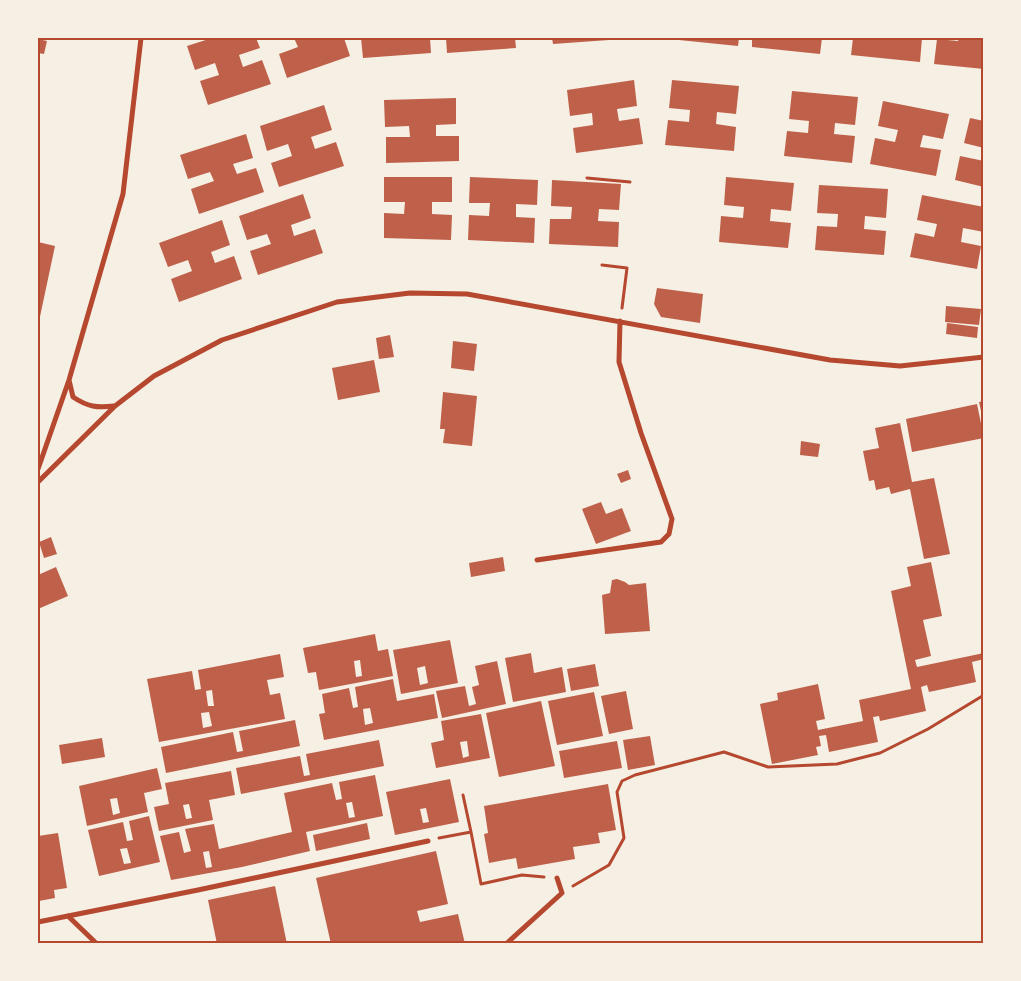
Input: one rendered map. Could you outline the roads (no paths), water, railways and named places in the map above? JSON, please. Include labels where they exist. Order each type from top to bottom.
[{"type":"street","points":[[38,469],[69,380],[123,194],[141,38]]},
{"type":"street","points":[[38,482],[115,406],[154,376],[222,340],[337,302],[410,293],[466,294],[830,360],[900,366],[984,357]]},
{"type":"street","points":[[537,560],[661,542],[669,534],[672,519],[641,433],[619,362],[620,322]]},
{"type":"street","points":[[69,380],[73,397],[83,404],[98,407],[115,406]]},
{"type":"street","points":[[38,922],[428,841]]},
{"type":"street","points":[[506,944],[562,893],[557,878]]},
{"type":"street","points":[[68,916],[97,944]]}]
